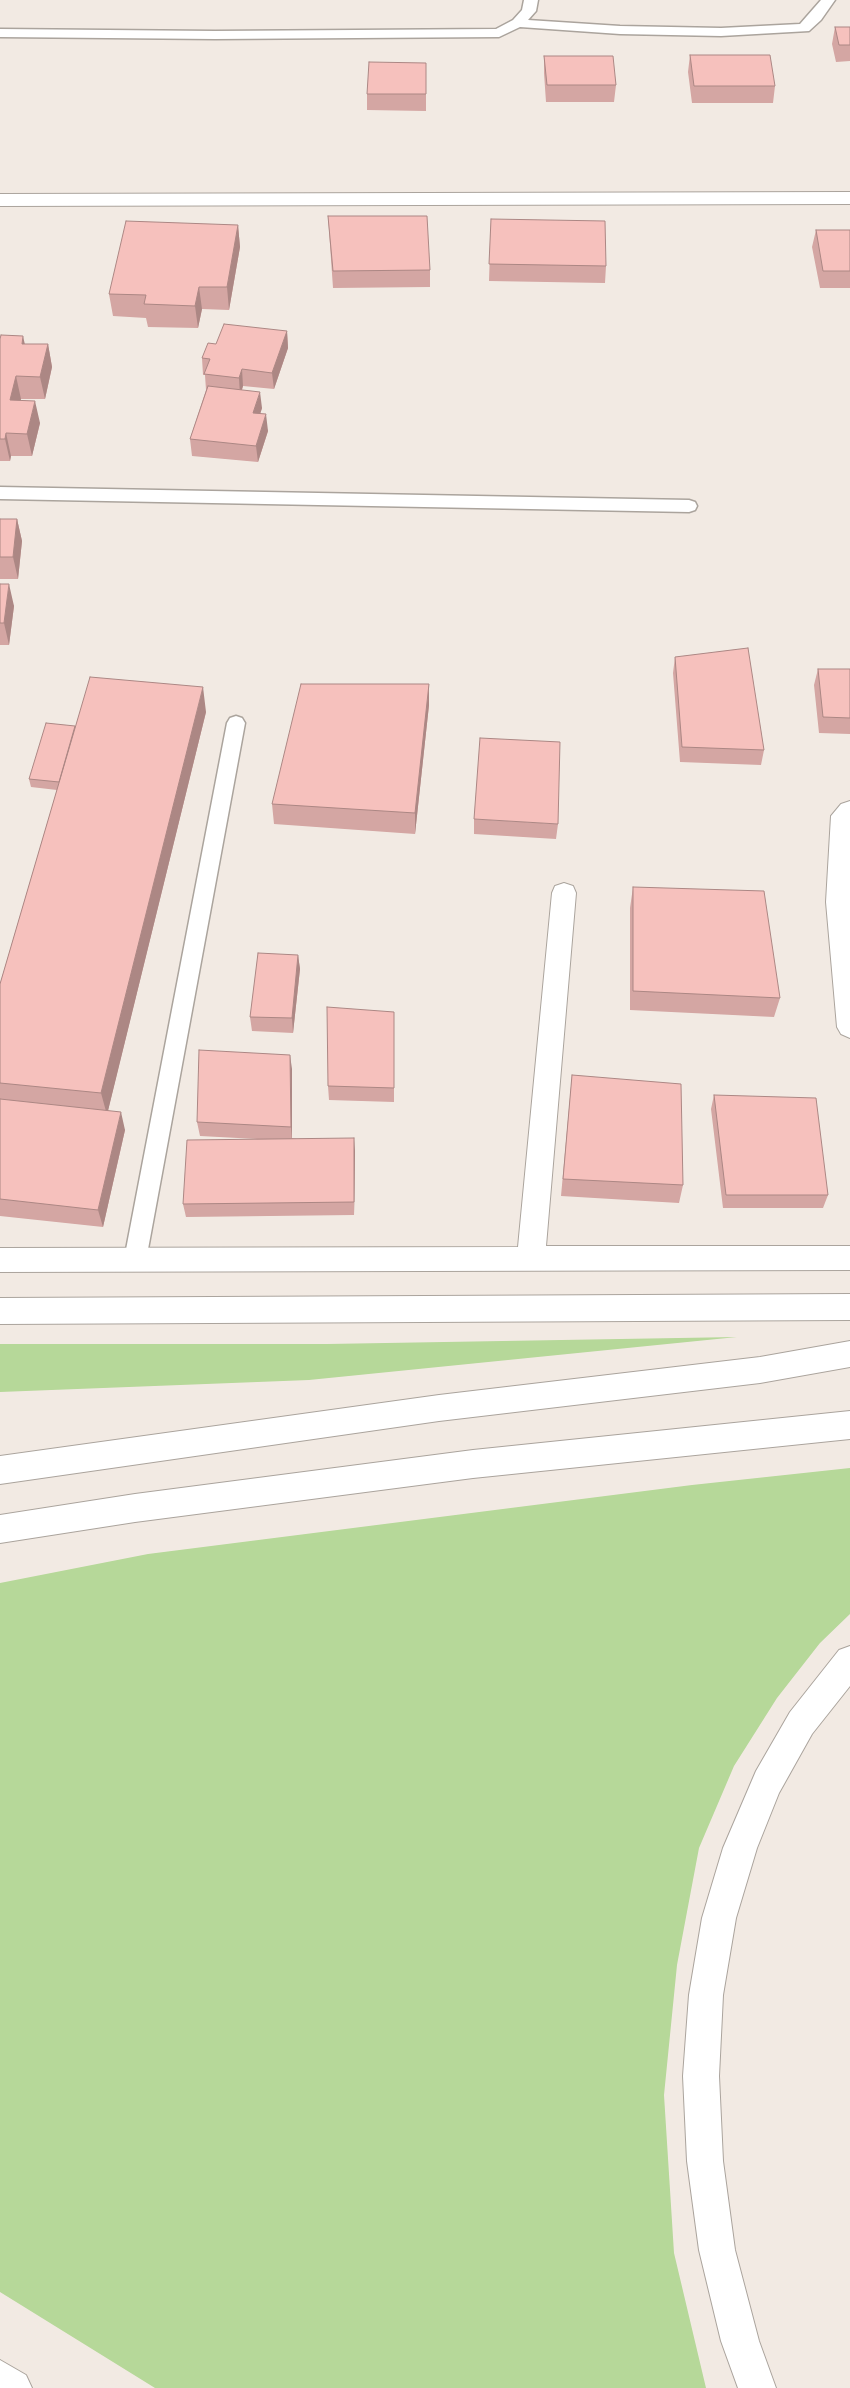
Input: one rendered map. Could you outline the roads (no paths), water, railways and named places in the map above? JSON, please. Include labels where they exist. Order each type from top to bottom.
[{"type":"main road","points":[[0,200],[850,198]]},
{"type":"main road","points":[[850,810],[843,816],[839,902],[850,1027]]},
{"type":"main road","points":[[531,1258],[564,892]]},
{"type":"main road","points":[[0,1260],[850,1258]]},
{"type":"main road","points":[[0,1311],[850,1307]]},
{"type":"main road","points":[[0,1470],[439,1408],[760,1370],[850,1354]]},
{"type":"main road","points":[[0,1529],[135,1508],[473,1464],[850,1425]]},
{"type":"main road","points":[[757,2388],[740,2341],[718,2250],[705,2161],[701,2076],[706,1995],[719,1918],[737,1856],[767,1782],[801,1723],[850,1661]]},
{"type":"main road","points":[[0,2379],[13,2388]]},
{"type":"lane","points":[[0,33],[215,35],[499,34],[518,23],[529,11],[531,0]]},
{"type":"lane","points":[[518,23],[630,30],[721,32],[804,28],[816,17],[828,0]]},
{"type":"lane","points":[[0,493],[689,506]]},
{"type":"lane","points":[[135,1260],[236,723]]}]
